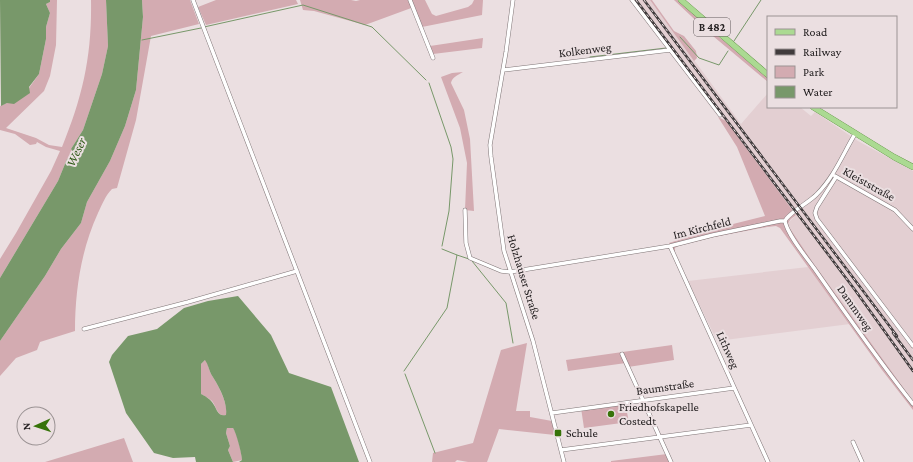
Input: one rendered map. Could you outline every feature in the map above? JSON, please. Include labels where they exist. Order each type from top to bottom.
[{"type":"main road","name":"B 482","points":[[681,0],[767,74]]},
{"type":"main road","points":[[816,108],[856,134],[913,167]]},
{"type":"street","points":[[193,0],[370,462]]},
{"type":"street","points":[[410,0],[433,58]]},
{"type":"street","name":"Holzhauser Straße","points":[[513,0],[490,145],[500,234],[510,272],[532,337],[564,462]]},
{"type":"street","points":[[632,0],[720,115]]},
{"type":"street","name":"Kolkenweg","points":[[503,70],[670,50]]},
{"type":"street","points":[[785,221],[789,215],[817,195],[832,175],[856,134]]},
{"type":"street","name":"Kleiststraße","points":[[832,175],[896,210],[913,229]]},
{"type":"street","points":[[836,177],[817,208],[815,213],[817,219],[913,346]]},
{"type":"street","points":[[465,210],[466,243],[470,258],[501,271],[510,272]]},
{"type":"street","name":"Im Kirchfeld","points":[[510,272],[670,246],[732,230],[780,220],[785,221]]},
{"type":"street","name":"Dammweg","points":[[785,221],[787,229],[885,369],[913,404]]},
{"type":"street","name":"Lithweg","points":[[670,246],[751,425],[766,462]]},
{"type":"street","points":[[84,329],[297,272]]},
{"type":"street","points":[[622,354],[671,462]]},
{"type":"street","name":"Baumstraße","points":[[552,413],[734,388]]},
{"type":"street","points":[[561,450],[751,425]]},
{"type":"street","points":[[853,442],[862,462]]},
{"type":"shaded area","points":[[634,0],[650,0],[741,124],[767,94],[767,108],[801,108],[811,116],[815,112],[858,141],[913,171],[913,401],[789,227],[789,222],[796,215]]},
{"type":"shaded area","points":[[808,267],[850,324],[717,341],[688,281]]},
{"type":"green space","points":[[50,0],[57,0],[56,45],[50,76],[44,91],[6,128],[36,138],[49,145],[62,147],[76,110],[85,75],[90,39],[91,0],[106,0],[108,46],[102,74],[83,130],[71,149],[77,158],[67,159],[58,181],[0,278],[0,259],[51,171],[60,151],[46,147],[37,142],[36,144],[30,145],[15,134],[0,130],[0,106],[29,88],[39,74],[46,39],[46,27],[50,13],[46,4],[50,2]]},
{"type":"green space","points":[[142,0],[190,0],[199,24],[151,36],[136,120],[117,188],[112,189],[107,195],[98,213],[83,256],[76,301],[75,331],[40,342],[37,350],[16,358],[0,376],[0,341],[45,276],[61,249],[81,223],[87,202],[110,161],[125,126],[136,90],[143,17]]},
{"type":"green space","points":[[216,0],[296,0],[298,4],[206,25],[198,7]]},
{"type":"green space","points":[[300,0],[425,0],[432,14],[436,16],[468,7],[474,0],[483,0],[482,15],[422,27],[414,7],[365,25],[314,11],[303,10]]},
{"type":"green space","points":[[650,0],[652,0],[674,31],[684,36],[696,51],[697,58],[694,61]]},
{"type":"green space","points":[[674,0],[679,0],[709,29],[767,75],[767,81],[707,31]]},
{"type":"green space","points":[[483,38],[482,48],[433,54],[430,46]]},
{"type":"green space","points":[[463,72],[457,75],[451,83],[464,110],[470,139],[474,211],[465,210],[467,163],[460,128],[441,77],[452,73]]},
{"type":"green space","points":[[718,117],[726,121],[796,215],[789,222],[789,227],[913,401],[913,410],[882,370],[780,228],[776,226],[767,227],[714,237],[678,246],[675,248],[675,253],[669,243],[713,229],[765,216],[737,147]]},
{"type":"green space","points":[[527,343],[516,411],[530,411],[530,417],[552,421],[555,435],[499,429],[487,462],[468,462],[457,460],[455,462],[432,462],[433,453],[473,443],[501,350]]},
{"type":"green space","points":[[672,345],[674,360],[628,367],[626,363],[568,371],[566,360]]},
{"type":"green space","points":[[206,359],[211,374],[224,399],[227,415],[221,415],[214,403],[201,394],[201,364]]},
{"type":"green space","points":[[625,403],[629,422],[584,428],[581,408]]},
{"type":"green space","points":[[227,428],[233,428],[235,430],[242,460],[233,462],[228,450],[230,446],[226,433]]},
{"type":"green space","points":[[124,438],[133,462],[45,462]]},
{"type":"green space","points":[[667,454],[671,462],[611,462],[611,461]]},
{"type":"water","points":[[0,0],[50,0],[50,2],[46,4],[50,13],[46,27],[46,39],[39,74],[29,87],[30,93],[14,104],[7,103],[1,106]]},
{"type":"water","name":"Weser","points":[[106,0],[142,0],[143,17],[136,90],[125,126],[110,161],[87,202],[81,223],[61,249],[45,276],[0,341],[0,278],[58,181],[67,159],[72,157],[77,158],[71,149],[83,130],[102,74],[108,46]]},
{"type":"water","points":[[238,296],[271,335],[289,373],[331,387],[359,462],[239,462],[242,460],[242,457],[233,428],[227,428],[226,433],[230,446],[228,450],[233,462],[196,462],[195,457],[173,458],[154,453],[126,413],[109,362],[112,355],[128,336],[157,329],[184,308],[208,301]],"holes":[[[205,360],[224,399],[226,415],[221,415],[214,404],[201,394],[201,364]]]},
{"type":"waterway","points":[[734,41],[761,0]]},
{"type":"waterway","points":[[204,27],[303,5],[372,27],[426,80]]},
{"type":"waterway","points":[[142,40],[201,28]]},
{"type":"waterway","points":[[680,37],[699,58],[719,65],[728,51]]},
{"type":"waterway","points":[[590,57],[666,48]]},
{"type":"waterway","points":[[429,83],[451,147],[453,159],[449,211],[442,246]]},
{"type":"waterway","points":[[404,371],[447,308],[457,255],[442,249]]},
{"type":"waterway","points":[[457,255],[469,259]]},
{"type":"waterway","points":[[472,261],[506,303],[513,343]]},
{"type":"waterway","points":[[405,374],[435,453]]},
{"type":"railway","points":[[636,0],[855,290],[913,371]]},
{"type":"railway","points":[[644,0],[897,336]]},
{"type":"railway","points":[[893,333],[913,360]]},
{"type":"place","name":"Friedhofskapelle Costedt","points":[[611,414]]},
{"type":"place","name":"Schule","points":[[558,433]]}]
